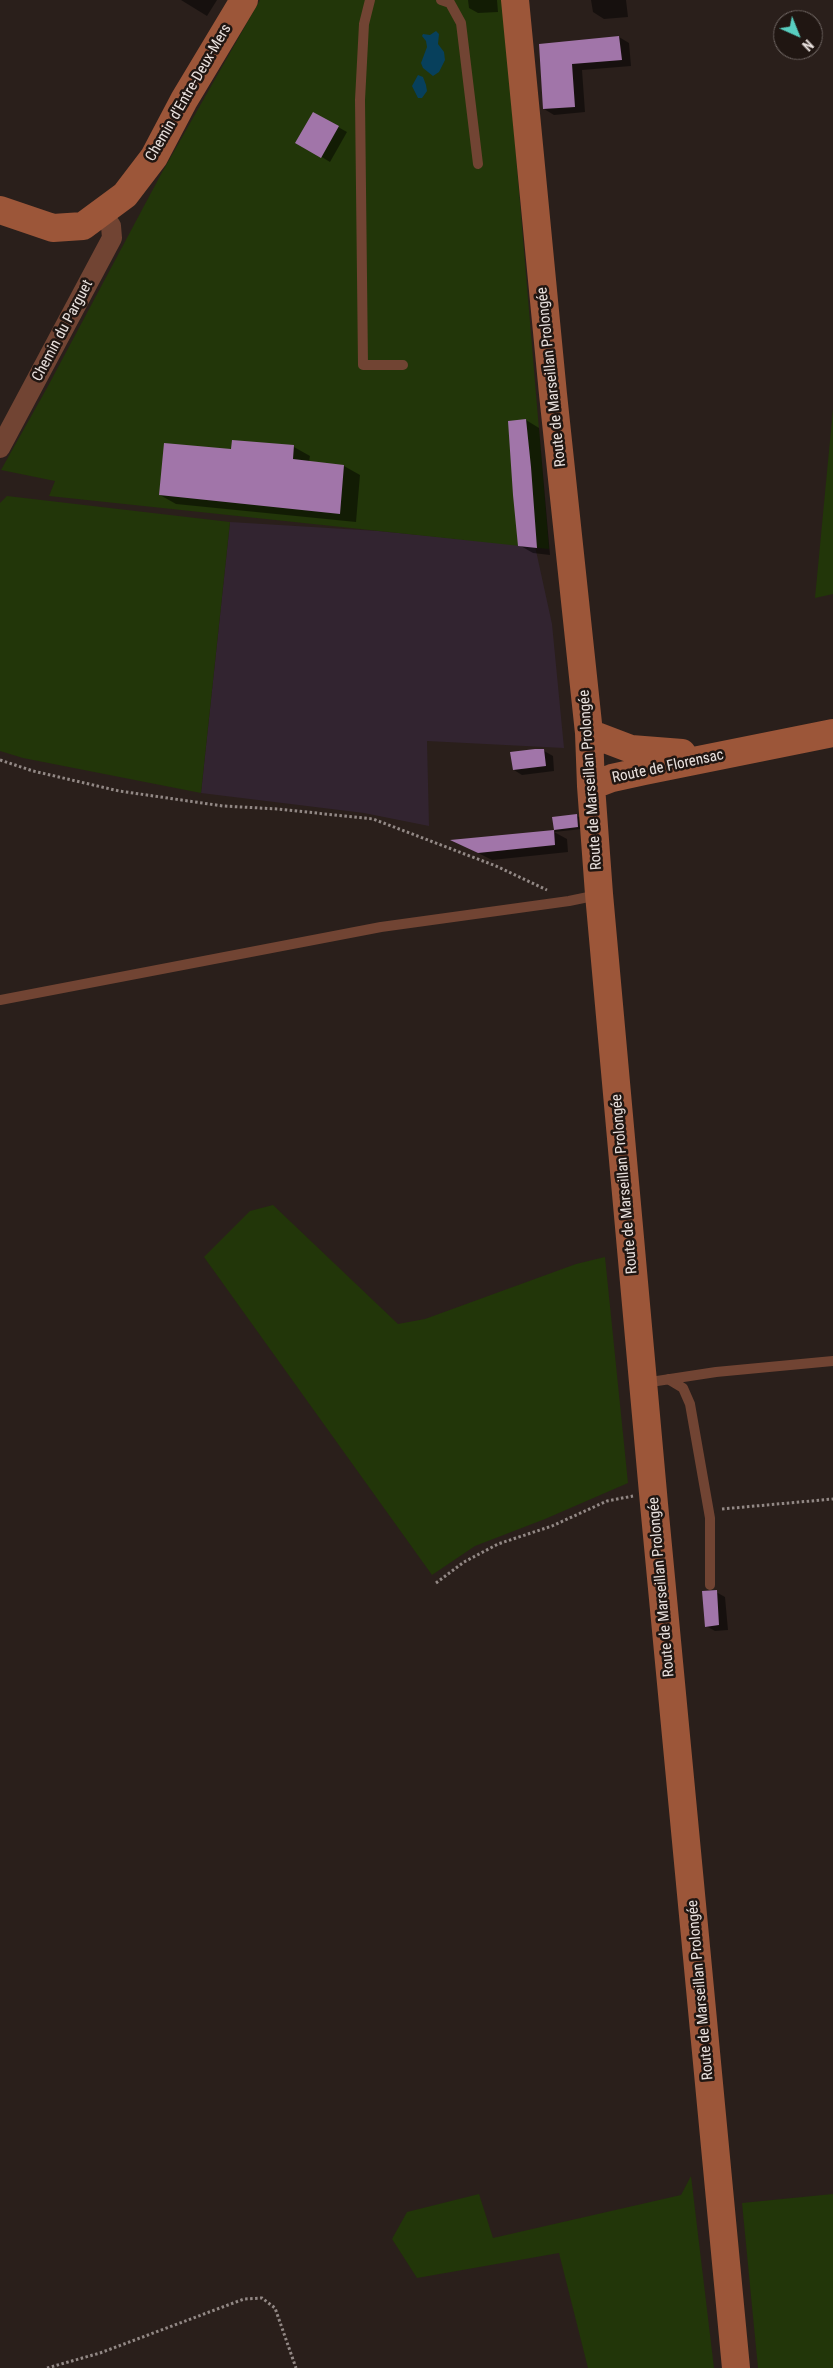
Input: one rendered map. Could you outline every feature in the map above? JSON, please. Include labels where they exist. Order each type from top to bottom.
[{"type":"main road","name":"Chemin d'Entre-Deux-Mers","points":[[0,210],[53,228],[83,226],[125,195],[154,157],[184,100],[244,0]]},
{"type":"main road","name":"Route de Marseillan Prolongée","points":[[515,0],[551,374],[589,733],[590,786],[599,894],[656,1381],[653,1492],[736,2368]]},
{"type":"main road","name":"Route de Florensac","points":[[590,786],[644,771],[746,752],[833,732]]},
{"type":"main road","name":"Route de Florensac","points":[[589,733],[639,750],[708,754],[746,752]]},
{"type":"street","name":"Chemin du Parguet","points":[[0,448],[112,238],[110,226],[102,213]]},
{"type":"lane","points":[[370,0],[364,24],[360,100],[363,366],[403,365]]},
{"type":"lane","points":[[441,0],[450,3],[461,23],[478,164]]},
{"type":"lane","points":[[0,1000],[381,927],[569,901],[599,894]]},
{"type":"lane","points":[[656,1381],[716,1372],[833,1361]]},
{"type":"lane","points":[[656,1381],[684,1388],[690,1404],[710,1518],[710,1585]]},
{"type":"path","points":[[0,760],[33,771],[119,791],[223,806],[278,809],[373,819],[496,866],[569,901]]},
{"type":"path","points":[[436,1583],[464,1562],[498,1544],[552,1526],[607,1501],[653,1492]]},
{"type":"path","points":[[707,1502],[712,1509],[733,1509],[833,1499]]},
{"type":"path","points":[[48,2368],[100,2353],[244,2299],[262,2298],[275,2308],[296,2368]]},
{"type":"shaded area","points":[[230,522],[378,531],[535,546],[552,624],[564,748],[427,741],[429,826],[364,813],[201,793]]},
{"type":"green space","points":[[260,0],[503,0],[549,549],[49,496],[55,481],[1,470],[160,176]]},
{"type":"green space","points":[[833,409],[833,594],[815,598]]},
{"type":"green space","points":[[7,496],[230,522],[201,793],[23,758],[0,751],[0,503]]},
{"type":"green space","points":[[273,1205],[398,1324],[425,1319],[576,1264],[605,1257],[628,1483],[545,1519],[475,1546],[432,1575],[204,1257],[250,1211]]},
{"type":"green space","points":[[691,2176],[714,2368],[588,2368],[559,2253],[417,2278],[392,2239],[407,2212],[479,2194],[493,2238],[681,2195]]},
{"type":"green space","points":[[833,2194],[833,2368],[758,2368],[742,2203]]},
{"type":"water","points":[[436,31],[439,34],[438,44],[444,52],[445,60],[439,72],[433,76],[423,68],[421,63],[427,47],[426,41],[422,36],[423,34],[430,35]]},
{"type":"water","points":[[418,75],[423,77],[426,85],[427,91],[422,98],[418,98],[412,86]]},
{"type":"building","points":[[619,36],[622,60],[572,64],[575,107],[543,109],[539,44]]},
{"type":"building","points":[[313,112],[339,126],[321,158],[295,143]]},
{"type":"building","points":[[526,419],[537,548],[518,546],[513,495],[508,421]]},
{"type":"building","points":[[232,440],[294,445],[293,459],[344,465],[340,514],[159,495],[164,443],[231,449]]},
{"type":"building","points":[[544,749],[546,766],[513,770],[510,752]]},
{"type":"building","points":[[577,814],[578,827],[554,830],[552,817]]},
{"type":"building","points":[[554,830],[555,845],[478,853],[450,840]]},
{"type":"building","points":[[717,1590],[719,1625],[705,1627],[702,1591]]}]
